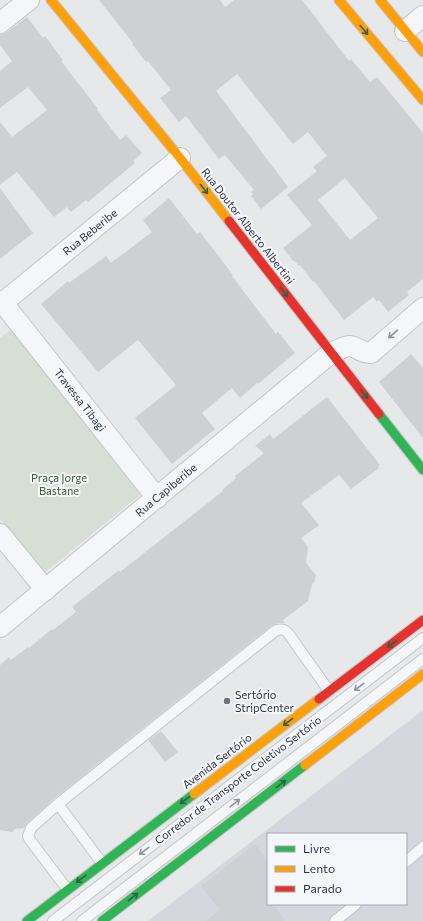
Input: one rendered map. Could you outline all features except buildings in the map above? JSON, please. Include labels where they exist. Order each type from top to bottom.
[{"type":"main road","name":"Rua Doutor Alberto Albertini","points":[[52,0],[180,158],[423,470]]},
{"type":"main road","points":[[339,0],[423,100]]},
{"type":"main road","points":[[380,0],[423,52]]},
{"type":"main road","name":"Avenida Sertório","points":[[27,921],[67,889],[423,620]]},
{"type":"main road","points":[[102,921],[423,674]]},
{"type":"street","points":[[0,23],[29,0]]},
{"type":"street","points":[[406,31],[423,16]]},
{"type":"street","name":"Rua Beberibe","points":[[2,304],[180,158]]},
{"type":"street","name":"Travessa Tibagi","points":[[2,304],[157,498]]},
{"type":"street","name":"Rua Capiberibe","points":[[0,628],[332,353],[350,346],[364,353],[371,353],[423,308]]},
{"type":"street","points":[[0,534],[46,590]]},
{"type":"lane","points":[[67,889],[28,836],[31,828],[58,804],[206,685],[280,629],[285,630],[288,633],[329,691]]},
{"type":"lane","name":"Corredor de Transporte Coletivo Sertório","points":[[53,921],[423,638]]},
{"type":"lane","name":"Corredor de Transporte Coletivo Sertório","points":[[82,921],[423,659]]},
{"type":"lane","points":[[58,804],[102,863]]},
{"type":"lane","points":[[407,861],[423,847]]},
{"type":"lane","points":[[335,921],[355,905]]},
{"type":"shaded area","points":[[423,710],[423,921],[148,921]]},
{"type":"green space","name":"Praça Jorge Bastane","points":[[12,329],[141,494],[44,573],[0,519],[0,338]]},
{"type":"traffic: fast","points":[[379,414],[423,470]]},
{"type":"traffic: fast","points":[[102,921],[305,765]]},
{"type":"traffic: fast","points":[[27,921],[194,794]]},
{"type":"traffic: slow","points":[[51,0],[180,158],[229,221]]},
{"type":"traffic: slow","points":[[339,0],[423,100]]},
{"type":"traffic: slow","points":[[380,0],[423,52]]},
{"type":"traffic: slow","points":[[305,765],[423,674]]},
{"type":"traffic: slow","points":[[194,794],[319,699]]},
{"type":"traffic: jam","points":[[229,221],[379,414]]},
{"type":"traffic: jam","points":[[319,699],[423,620]]},
{"type":"place","name":"Sertório StripCenter","points":[[227,701]]}]
